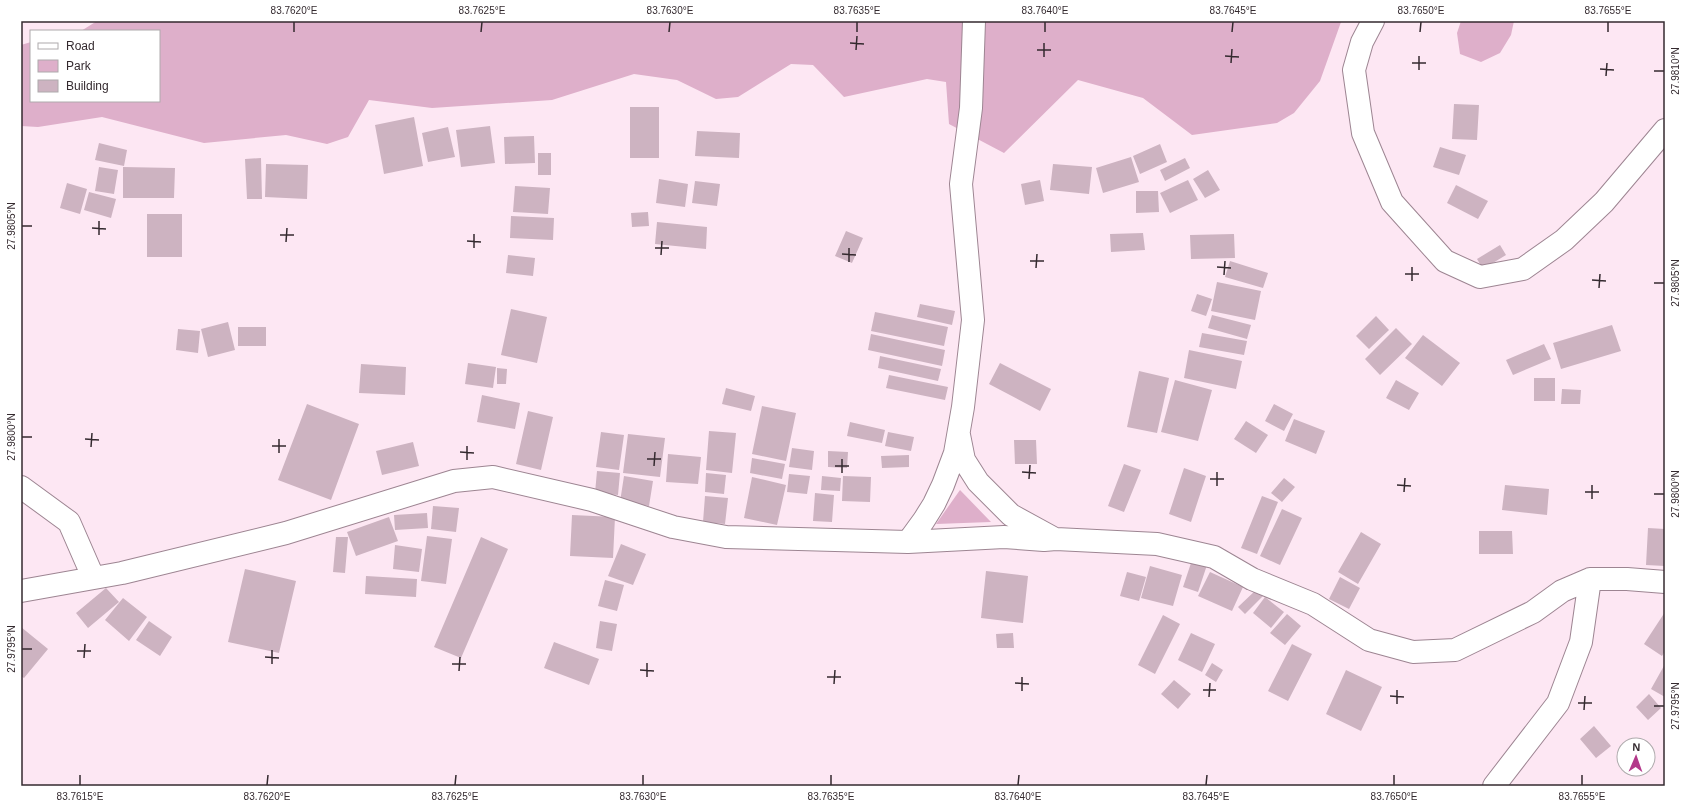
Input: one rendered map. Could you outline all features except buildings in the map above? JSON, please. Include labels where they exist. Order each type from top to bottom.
[{"type":"street","points":[[908,542],[934,504],[954,453],[962,407],[973,320],[961,184],[972,108],[974,21]]},
{"type":"street","points":[[1373,21],[1362,42],[1354,70],[1363,133],[1392,202],[1445,260],[1480,277],[1523,269],[1564,240],[1604,202],[1665,130]]},
{"type":"street","points":[[958,428],[964,460],[978,482],[1011,515],[1056,539]]},
{"type":"street","points":[[21,591],[122,573],[286,533],[454,481],[493,477],[592,500],[673,527],[726,537],[908,542],[1004,537],[1157,544],[1214,557],[1252,579],[1313,604],[1369,640],[1413,652],[1455,650],[1526,615],[1562,591],[1590,580],[1627,579],[1665,582]]},
{"type":"street","points":[[21,487],[69,522],[93,577]]},
{"type":"street","points":[[1494,786],[1558,703],[1581,642],[1590,580]]},
{"type":"green space","points":[[97,21],[1341,21],[1320,81],[1294,113],[1277,123],[1192,135],[1143,98],[1078,80],[1004,153],[949,124],[946,82],[927,79],[844,97],[813,65],[791,64],[738,97],[716,99],[677,80],[634,74],[552,100],[432,108],[369,100],[348,137],[327,144],[286,135],[204,143],[102,117],[38,127],[21,126],[21,45],[30,42],[30,102],[160,102],[160,30],[83,30]]},
{"type":"green space","points":[[1461,21],[1514,21],[1511,35],[1500,53],[1481,62],[1460,54],[1457,33]]},
{"type":"green space","points":[[960,490],[991,522],[936,524]]}]
